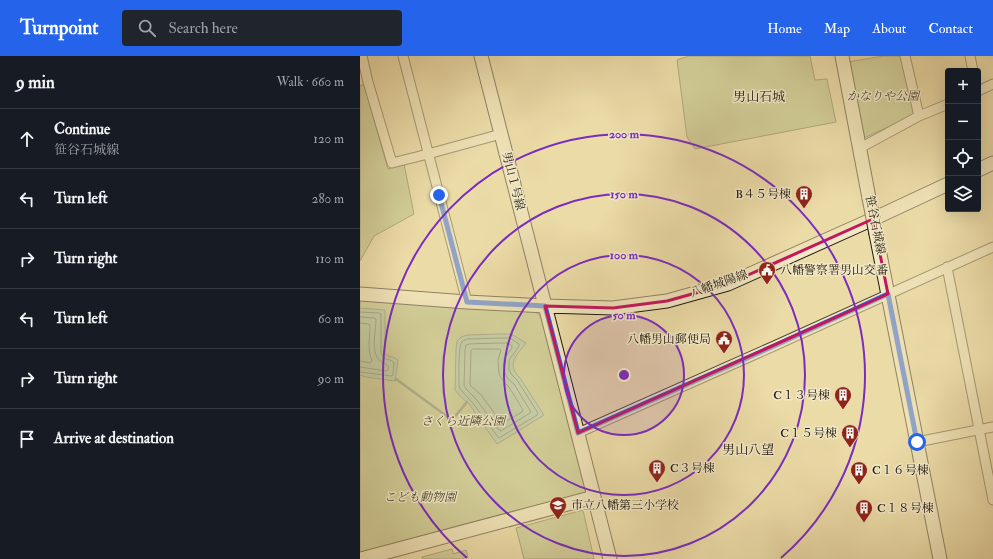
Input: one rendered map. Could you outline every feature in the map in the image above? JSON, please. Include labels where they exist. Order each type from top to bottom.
[{"type":"street","points":[[362,56],[368,82],[392,163],[501,134]]},
{"type":"street","points":[[403,56],[467,302]]},
{"type":"street","name":"男山１号線","points":[[481,56],[610,559]]},
{"type":"street","name":"笹谷石城線","points":[[842,56],[940,559]]},
{"type":"street","points":[[906,56],[919,116]]},
{"type":"street","points":[[970,56],[972,68]]},
{"type":"street","points":[[981,90],[993,84]]},
{"type":"street","points":[[860,148],[919,116],[945,105]]},
{"type":"street","points":[[981,169],[993,163]]},
{"type":"street","name":"八幡城陽線","points":[[360,294],[467,302],[614,308],[667,301],[728,284],[874,219],[945,185]]},
{"type":"street","points":[[578,433],[993,247]]},
{"type":"street","points":[[947,267],[993,500]]},
{"type":"street","points":[[917,442],[993,427]]},
{"type":"street","points":[[362,559],[406,553],[594,498]]},
{"type":"highlighted area","points":[[873,219],[888,294],[578,433],[545,306],[613,308],[667,301],[728,284]]},
{"type":"green space","points":[[689,56],[810,56],[815,80],[827,79],[836,122],[695,149],[687,137],[677,60]]},
{"type":"green space","name":"かなりや公園","points":[[883,56],[903,56],[916,114],[864,138],[848,62]]},
{"type":"green space","points":[[360,85],[364,85],[388,169],[404,164],[414,214],[374,236],[360,261]]},
{"type":"green space","name":"さくら近隣公園","points":[[360,298],[534,311],[542,317],[587,489],[583,495],[360,555]]},
{"type":"green space","points":[[583,510],[594,559],[524,559],[516,528]]},
{"type":"green space","points":[[452,549],[453,554],[466,550],[468,557],[460,559],[422,559],[422,557]]},
{"type":"water","points":[[360,308],[385,310],[385,353],[388,356],[398,360],[395,381],[360,375]]},
{"type":"water","points":[[511,334],[526,343],[514,360],[514,368],[544,415],[497,444],[469,404],[455,390],[457,341],[461,337],[467,335]]},
{"type":"waterway","points":[[396,379],[452,420],[467,402]]},
{"type":"place","name":"B４５号棟","points":[[804,209]]},
{"type":"place","name":"八幡警察署男山交番","points":[[767,285]]},
{"type":"place","name":"八幡男山郵便局","points":[[724,354]]},
{"type":"place","name":"C１３号棟","points":[[843,410]]},
{"type":"place","name":"C１５号棟","points":[[850,448]]},
{"type":"place","name":"C３号棟","points":[[657,483]]},
{"type":"place","name":"C１６号棟","points":[[859,485]]},
{"type":"place","name":"市立八幡第三小学校","points":[[558,520]]},
{"type":"place","name":"C１８号棟","points":[[864,523]]},
{"type":"district","name":"男山石城","points":[[759,97]]},
{"type":"district","name":"男山八望","points":[[748,450]]},
{"type":"route","points":[[439,195],[467,302],[545,306],[578,433],[888,294],[917,442]]},
{"type":"park label","name":"こども動物園","points":[[420,497]]}]
